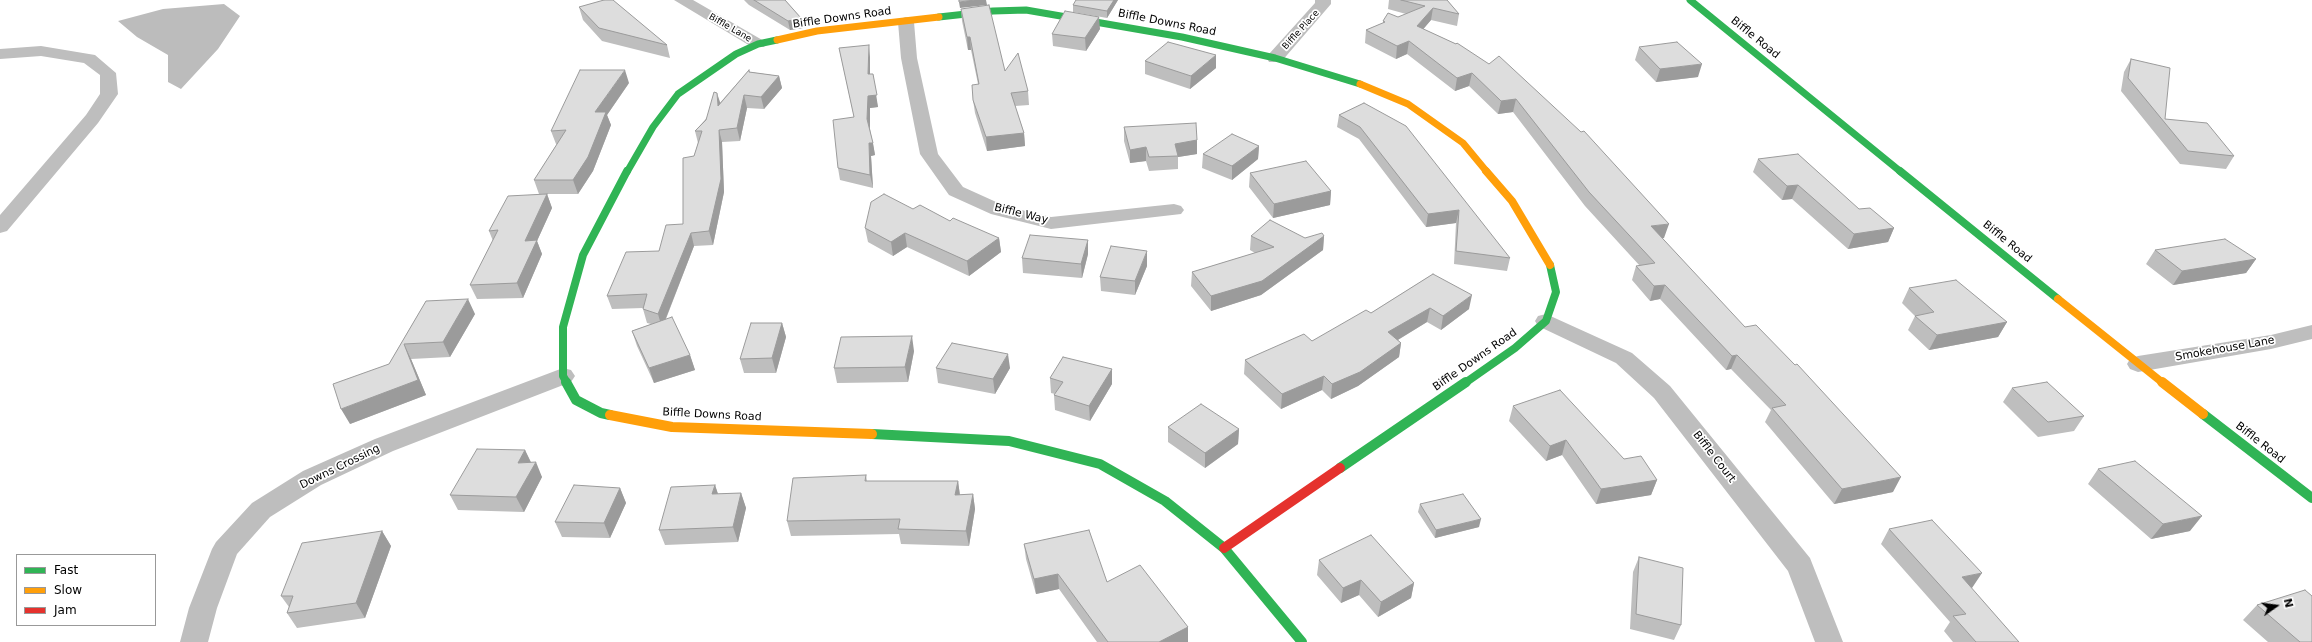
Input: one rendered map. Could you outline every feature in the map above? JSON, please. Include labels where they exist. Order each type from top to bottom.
[{"type":"street","name":"Biffle Lane","points":[[682,0],[758,44]]},
{"type":"street","name":"Biffle Place","points":[[1275,58],[1323,4],[1323,0]]},
{"type":"street","name":"Biffle Road","points":[[1690,0],[2138,364],[2312,498]]},
{"type":"street","name":"Biffle Downs Road","points":[[1224,548],[1515,348],[1546,321],[1556,292],[1549,260],[1512,201],[1463,143],[1408,104],[1348,79],[1275,58],[1182,37],[1026,10],[993,11],[817,31],[758,44],[736,54],[678,94],[653,127],[619,185],[583,255],[563,327],[563,376],[576,400],[601,413],[672,427],[887,434],[1009,441],[1100,464],[1165,500],[1224,548],[1302,642]]},
{"type":"street","name":"Biffle Way","points":[[906,22],[909,58],[929,154],[956,191],[998,210],[1051,223],[1174,210]]},
{"type":"street","points":[[0,54],[41,51],[89,59],[108,74],[109,94],[92,119],[0,227]]},
{"type":"street","name":"Biffle Court","points":[[1546,321],[1624,358],[1662,392],[1800,566],[1829,642]]},
{"type":"street","name":"Smokehouse Lane","points":[[2138,364],[2271,342],[2312,332]]},
{"type":"street","name":"Downs Crossing","points":[[194,642],[203,608],[225,549],[261,510],[312,478],[384,445],[563,376]]},
{"type":"shaded area","points":[[224,4],[240,16],[218,49],[181,89],[168,82],[168,55],[137,37],[118,21],[163,9]]},
{"type":"building","points":[[604,0],[613,0],[667,45],[599,28],[579,7]]},
{"type":"building","points":[[754,0],[785,0],[801,18],[788,21]]},
{"type":"building","points":[[959,0],[975,0],[959,2]]},
{"type":"building","points":[[1076,0],[1114,0],[1107,11],[1073,5]]},
{"type":"building","points":[[1401,0],[1447,0],[1459,14],[1433,8],[1417,26],[1456,44],[1457,43],[1489,64],[1499,56],[1581,132],[1584,131],[1669,224],[1651,226],[1745,327],[1756,325],[1795,365],[1797,364],[1901,477],[1842,489],[1772,408],[1786,405],[1737,355],[1732,356],[1665,285],[1654,286],[1636,266],[1655,263],[1589,192],[1516,99],[1501,101],[1472,73],[1457,78],[1409,41],[1397,46],[1366,30],[1385,22],[1383,21],[1388,13],[1398,17],[1425,6]]},
{"type":"building","points":[[989,5],[1005,71],[1018,53],[1028,91],[1011,93],[1024,133],[986,137],[973,100],[972,85],[979,84],[970,37],[967,37],[961,9]]},
{"type":"building","points":[[1065,11],[1099,17],[1085,38],[1052,34]]},
{"type":"building","points":[[1168,42],[1216,55],[1191,76],[1145,61]]},
{"type":"building","points":[[1677,42],[1702,64],[1660,69],[1639,47]]},
{"type":"building","points":[[869,45],[868,74],[873,74],[877,95],[868,96],[867,119],[873,143],[869,143],[870,175],[838,168],[833,120],[854,117],[839,48]]},
{"type":"building","points":[[2131,59],[2170,68],[2165,119],[2207,123],[2234,156],[2188,151],[2128,78]]},
{"type":"building","points":[[580,70],[625,70],[595,112],[606,112],[588,157],[573,180],[534,180],[566,130],[551,131]]},
{"type":"building","points":[[749,70],[749,72],[779,76],[761,97],[744,95],[737,128],[719,130],[721,179],[709,231],[691,233],[658,314],[643,309],[647,294],[607,296],[626,252],[659,251],[666,225],[683,224],[683,158],[694,156],[702,131],[695,131],[706,120],[714,92],[717,93],[718,106]]},
{"type":"building","points":[[1364,103],[1406,126],[1510,258],[1456,251],[1459,210],[1428,214],[1360,127],[1339,115]]},
{"type":"building","points":[[1196,123],[1197,140],[1175,144],[1178,156],[1149,157],[1146,147],[1130,150],[1124,127]]},
{"type":"building","points":[[1232,134],[1259,146],[1232,166],[1203,154]]},
{"type":"building","points":[[1798,154],[1859,209],[1870,208],[1894,228],[1854,234],[1798,185],[1787,186],[1758,159]]},
{"type":"building","points":[[1306,161],[1331,191],[1274,204],[1250,173]]},
{"type":"building","points":[[547,194],[525,241],[537,240],[517,283],[470,285],[498,230],[489,231],[508,196]]},
{"type":"building","points":[[884,194],[913,209],[920,205],[950,221],[953,218],[999,238],[967,261],[905,233],[891,242],[865,228],[871,202]]},
{"type":"building","points":[[1270,220],[1305,238],[1322,233],[1324,236],[1262,281],[1211,296],[1192,272],[1274,247],[1251,236]]},
{"type":"building","points":[[1030,235],[1088,240],[1081,264],[1022,258]]},
{"type":"building","points":[[2225,239],[2256,259],[2182,271],[2155,250]]},
{"type":"building","points":[[1111,246],[1147,251],[1135,281],[1100,277]]},
{"type":"building","points":[[1433,274],[1472,295],[1443,316],[1430,308],[1388,332],[1401,343],[1360,372],[1332,384],[1324,376],[1282,394],[1245,360],[1304,334],[1312,341],[1366,310],[1371,313]]},
{"type":"building","points":[[1956,280],[2007,322],[1937,335],[1915,316],[1934,312],[1909,288]]},
{"type":"building","points":[[468,299],[443,342],[404,344],[418,380],[341,409],[333,384],[389,364],[426,301]]},
{"type":"building","points":[[672,317],[690,355],[649,368],[632,331]]},
{"type":"building","points":[[751,323],[782,323],[772,358],[740,359]]},
{"type":"building","points":[[912,336],[905,367],[834,368],[841,337]]},
{"type":"building","points":[[952,343],[1008,354],[993,379],[936,368]]},
{"type":"building","points":[[1063,357],[1112,369],[1089,406],[1054,395],[1063,382],[1050,378]]},
{"type":"building","points":[[2047,382],[2084,416],[2048,422],[2012,388]]},
{"type":"building","points":[[1560,390],[1624,459],[1641,456],[1657,480],[1601,489],[1566,440],[1550,446],[1513,406]]},
{"type":"building","points":[[1201,404],[1239,429],[1205,453],[1168,427]]},
{"type":"building","points":[[477,449],[525,450],[518,463],[536,462],[516,497],[450,495]]},
{"type":"building","points":[[2135,461],[2202,516],[2163,524],[2098,469]]},
{"type":"building","points":[[866,475],[865,481],[958,481],[955,495],[973,494],[966,531],[898,529],[900,519],[787,521],[793,478]]},
{"type":"building","points":[[574,485],[620,488],[604,523],[555,522]]},
{"type":"building","points":[[715,485],[712,494],[741,493],[733,527],[659,530],[671,487]]},
{"type":"building","points":[[1463,494],[1481,519],[1436,530],[1420,504]]},
{"type":"building","points":[[1932,520],[1982,573],[1962,577],[2019,642],[1976,642],[1953,616],[1966,614],[1889,529]]},
{"type":"building","points":[[1089,530],[1107,582],[1140,565],[1188,627],[1159,642],[1108,642],[1058,574],[1034,579],[1024,544]]},
{"type":"building","points":[[382,531],[356,603],[287,613],[293,596],[281,596],[302,543]]},
{"type":"building","points":[[1371,535],[1414,583],[1381,602],[1361,580],[1343,588],[1319,560]]},
{"type":"building","points":[[1639,557],[1683,568],[1681,625],[1636,614]]},
{"type":"building","points":[[2305,590],[2312,596],[2312,642],[2300,642],[2257,605]]},
{"type":"traffic: fast","points":[[1690,0],[2058,299]]},
{"type":"traffic: fast","points":[[939,17],[993,11],[1026,10],[1182,37],[1275,58],[1360,84]]},
{"type":"traffic: fast","points":[[610,415],[601,413],[576,400],[563,376],[563,327],[583,255],[619,185],[653,127],[678,94],[736,54],[758,44],[777,40]]},
{"type":"traffic: fast","points":[[1340,468],[1515,348],[1546,321],[1556,292],[1550,265]]},
{"type":"traffic: fast","points":[[2203,414],[2312,498]]},
{"type":"traffic: fast","points":[[872,434],[1009,441],[1100,464],[1165,501],[1224,548],[1302,642]]},
{"type":"traffic: slow","points":[[777,40],[817,31],[939,17]]},
{"type":"traffic: slow","points":[[1360,84],[1408,104],[1463,143],[1512,201],[1550,265]]},
{"type":"traffic: slow","points":[[2058,299],[2203,414]]},
{"type":"traffic: slow","points":[[610,415],[672,427],[872,434]]},
{"type":"traffic: jam","points":[[1224,548],[1340,468]]}]
